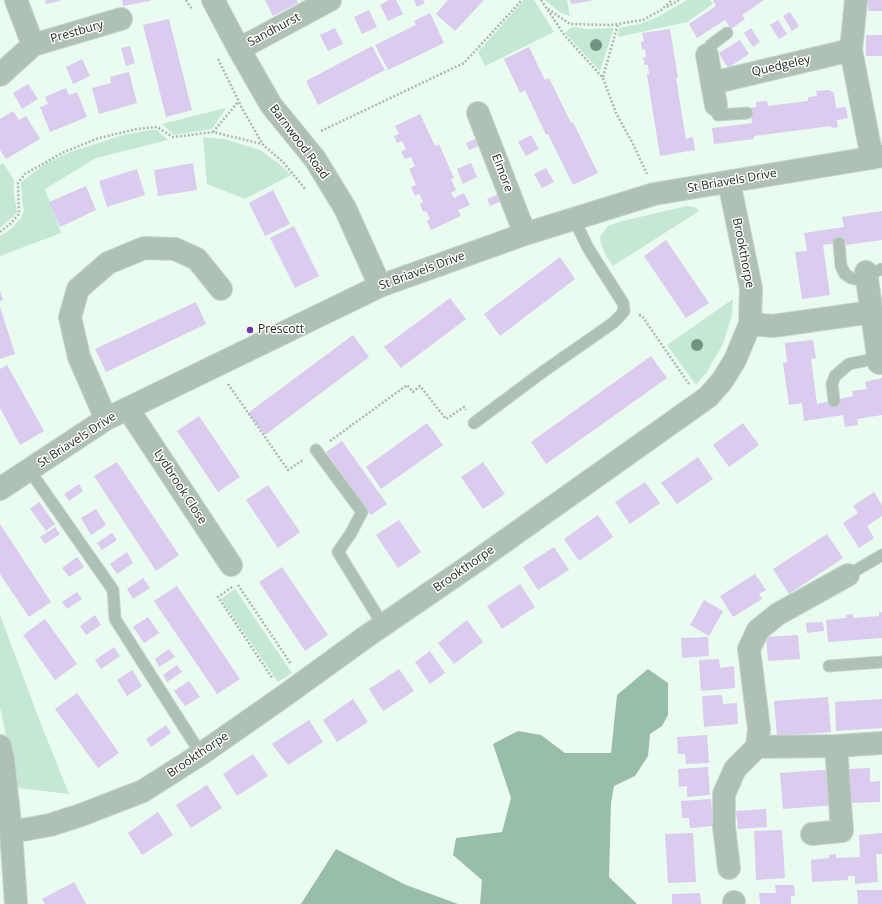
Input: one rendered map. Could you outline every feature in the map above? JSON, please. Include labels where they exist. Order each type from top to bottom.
[{"type":"street","points":[[16,0],[33,45]]},
{"type":"street","name":"Barnwood Road","points":[[213,0],[271,105],[315,159],[345,208],[380,286]]},
{"type":"street","name":"Sandhurst","points":[[239,49],[330,0]]},
{"type":"street","points":[[856,0],[851,50],[877,157]]},
{"type":"street","name":"Prestbury","points":[[0,75],[33,45],[121,19]]},
{"type":"street","name":"Quedgeley","points":[[712,83],[851,50]]},
{"type":"street","points":[[707,55],[716,105]]},
{"type":"street","name":"Elmore","points":[[478,113],[525,234]]},
{"type":"street","name":"St Briavels Drive","points":[[0,490],[106,419],[380,286],[525,234],[654,194],[877,157]]},
{"type":"street","name":"Brookthorpe","points":[[11,832],[50,825],[144,791],[201,754],[708,397],[722,381],[735,360],[750,324],[751,288],[729,182]]},
{"type":"street","points":[[106,419],[79,357],[70,317],[78,289],[108,263],[144,248],[175,249],[197,259],[221,289]]},
{"type":"street","points":[[870,275],[872,312],[880,360]]},
{"type":"street","points":[[750,324],[773,326],[872,312]]},
{"type":"street","name":"Lydbrook Close","points":[[128,409],[231,566]]},
{"type":"street","points":[[729,868],[724,827],[724,794],[735,769],[757,747],[759,728],[749,649],[758,630],[778,614],[848,575]]},
{"type":"street","points":[[757,747],[836,746],[882,743]]},
{"type":"street","points":[[0,746],[3,759],[11,832],[16,904]]},
{"type":"street","points":[[812,834],[842,831],[836,746]]},
{"type":"lane","points":[[707,55],[711,45],[727,33]]},
{"type":"lane","points":[[716,105],[718,115],[747,113]]},
{"type":"lane","points":[[474,423],[544,371],[613,323],[624,311],[623,303],[588,248],[574,219]]},
{"type":"lane","points":[[839,243],[842,266],[845,274],[851,278],[870,275]]},
{"type":"lane","points":[[834,401],[832,384],[835,376],[849,364],[880,360]]},
{"type":"lane","points":[[316,450],[362,512],[351,533],[338,552],[383,625]]},
{"type":"lane","points":[[30,471],[112,590],[115,619],[201,754]]},
{"type":"lane","points":[[848,575],[882,555]]},
{"type":"lane","points":[[829,666],[882,662]]},
{"type":"path","points":[[186,0],[194,12]]},
{"type":"path","points":[[300,141],[464,63],[522,0]]},
{"type":"path","points":[[541,0],[565,36],[603,78],[616,113],[634,144],[654,194]]},
{"type":"path","points":[[661,10],[672,0]]},
{"type":"path","points":[[547,8],[570,24],[611,25],[643,20],[679,0]]},
{"type":"path","points":[[603,78],[618,24]]},
{"type":"path","points":[[215,54],[238,102],[262,144],[283,162],[306,190]]},
{"type":"path","points":[[213,132],[238,102]]},
{"type":"path","points":[[0,232],[19,214],[19,179],[38,166],[64,152],[99,138],[137,129],[157,127],[173,137],[213,132],[262,144]]},
{"type":"path","points":[[624,311],[642,316],[701,402]]},
{"type":"path","points":[[215,366],[288,470],[407,385],[413,392],[420,386],[446,419],[464,407],[474,423]]},
{"type":"path","points":[[284,696],[218,597],[237,584],[303,682]]},
{"type":"shaded area","points":[[524,0],[534,0],[554,32],[485,66],[478,52]]},
{"type":"shaded area","points":[[545,0],[567,0],[570,16],[561,13]]},
{"type":"shaded area","points":[[687,0],[710,0],[713,4],[687,22],[618,37],[619,28],[640,24],[658,17]]},
{"type":"shaded area","points":[[574,27],[586,29],[614,28],[600,71],[565,33],[570,28]]},
{"type":"shaded area","points":[[226,108],[212,129],[174,135],[162,124]]},
{"type":"shaded area","points":[[157,130],[168,140],[96,158],[45,189],[61,233],[0,256],[0,236],[11,229],[21,218],[24,211],[21,182],[45,164],[70,152],[123,135]]},
{"type":"shaded area","points":[[203,137],[224,139],[260,150],[291,175],[245,199],[207,184]]},
{"type":"shaded area","points":[[3,163],[14,180],[14,194],[17,212],[0,228],[0,165]]},
{"type":"shaded area","points":[[687,206],[695,207],[699,211],[613,266],[606,256],[600,237],[608,226],[622,221]]},
{"type":"shaded area","points":[[733,299],[732,315],[723,344],[706,373],[696,385],[667,345]]},
{"type":"shaded area","points":[[235,589],[292,673],[278,682],[221,599]]},
{"type":"shaded area","points":[[0,615],[69,794],[18,788],[0,708]]},
{"type":"shaded area","points":[[648,669],[668,683],[668,715],[662,726],[650,734],[648,756],[635,776],[614,786],[611,803],[609,877],[637,904],[480,904],[482,880],[453,855],[456,838],[502,832],[511,798],[493,744],[518,731],[541,735],[565,753],[611,753],[617,695]]},
{"type":"shaded area","points":[[336,849],[406,885],[458,904],[301,904]]},
{"type":"building","points":[[45,0],[60,0],[60,1],[46,4]]},
{"type":"building","points":[[122,0],[150,0],[150,1],[123,6]]},
{"type":"building","points":[[265,0],[297,0],[298,3],[273,16]]},
{"type":"building","points":[[389,0],[396,0],[403,14],[388,21],[380,5]]},
{"type":"building","points":[[414,0],[423,0],[425,3],[417,7]]},
{"type":"building","points":[[448,0],[484,0],[455,31],[436,14]]},
{"type":"building","points":[[570,0],[591,0],[591,1],[571,4]]},
{"type":"building","points":[[764,0],[742,15],[745,19],[731,29],[725,20],[697,38],[689,24],[716,6],[713,1]]},
{"type":"building","points":[[868,0],[882,0],[882,11],[868,11]]},
{"type":"building","points":[[369,10],[377,27],[362,34],[354,17]]},
{"type":"building","points":[[790,12],[799,26],[792,31],[783,16]]},
{"type":"building","points":[[430,13],[444,43],[388,70],[375,45],[416,25],[414,21]]},
{"type":"building","points":[[169,19],[192,110],[166,117],[143,25]]},
{"type":"building","points":[[778,20],[787,34],[779,39],[770,25]]},
{"type":"building","points":[[335,28],[343,44],[328,51],[320,35]]},
{"type":"building","points":[[751,28],[760,42],[753,47],[744,33]]},
{"type":"building","points":[[670,29],[686,139],[693,137],[695,150],[660,156],[647,75],[649,74],[648,65],[645,65],[643,58],[646,57],[645,49],[642,50],[641,42],[644,41],[642,33]]},
{"type":"building","points":[[866,35],[882,35],[882,56],[866,56]]},
{"type":"building","points":[[740,40],[749,54],[728,68],[719,53]]},
{"type":"building","points":[[130,46],[135,63],[126,66],[121,48]]},
{"type":"building","points":[[372,46],[385,70],[318,105],[306,81]]},
{"type":"building","points":[[529,47],[545,80],[549,78],[598,173],[573,185],[548,134],[546,135],[525,90],[520,93],[504,59]]},
{"type":"building","points":[[82,59],[90,76],[73,84],[66,67]]},
{"type":"building","points":[[129,72],[137,103],[99,114],[92,88],[111,83],[110,77]]},
{"type":"building","points":[[28,84],[38,99],[22,109],[13,93]]},
{"type":"building","points":[[66,88],[69,95],[77,92],[87,117],[50,132],[40,107],[48,104],[45,97]]},
{"type":"building","points":[[829,90],[834,93],[836,108],[846,107],[848,118],[837,120],[838,127],[832,128],[831,126],[754,136],[754,139],[714,144],[712,128],[752,123],[750,108],[756,107],[756,102],[767,101],[768,106],[808,101],[808,97],[817,96],[816,91]]},
{"type":"building","points":[[13,111],[19,120],[26,116],[40,139],[6,159],[0,150],[0,119]]},
{"type":"building","points":[[420,114],[435,146],[439,144],[454,178],[451,179],[456,190],[451,193],[454,198],[464,193],[470,205],[458,210],[461,216],[431,230],[427,221],[430,219],[426,211],[423,212],[420,204],[423,202],[419,194],[415,196],[411,187],[416,185],[409,169],[415,166],[411,157],[405,159],[401,152],[406,149],[402,141],[397,143],[394,136],[399,134],[395,126]]},
{"type":"building","points":[[531,135],[539,149],[526,156],[518,142]]},
{"type":"building","points":[[480,137],[483,144],[469,150],[466,143]]},
{"type":"building","points":[[193,163],[197,190],[158,196],[154,170]]},
{"type":"building","points":[[471,163],[477,177],[463,184],[457,169]]},
{"type":"building","points":[[546,168],[554,182],[542,188],[534,174]]},
{"type":"building","points":[[137,169],[145,195],[107,207],[99,181]]},
{"type":"building","points":[[86,186],[96,210],[60,227],[49,202]]},
{"type":"building","points":[[273,190],[290,224],[265,236],[249,203]]},
{"type":"building","points":[[501,193],[504,200],[490,206],[487,199]]},
{"type":"building","points":[[882,211],[882,240],[846,245],[846,242],[823,245],[830,295],[802,299],[795,252],[807,251],[804,233],[844,227],[842,217]]},
{"type":"building","points":[[294,226],[319,276],[295,288],[270,238]]},
{"type":"building","points":[[666,240],[709,303],[686,318],[644,256]]},
{"type":"building","points":[[560,257],[575,279],[500,336],[484,314]]},
{"type":"building","points":[[0,291],[3,300],[0,301]]},
{"type":"building","points":[[450,298],[466,319],[401,368],[384,347]]},
{"type":"building","points":[[196,302],[206,324],[106,372],[95,349]]},
{"type":"building","points":[[0,307],[15,354],[0,359]]},
{"type":"building","points":[[353,335],[369,357],[265,435],[248,413]]},
{"type":"building","points":[[813,340],[816,358],[811,359],[817,404],[853,396],[852,391],[867,389],[865,382],[882,378],[882,415],[857,419],[858,425],[845,427],[843,415],[804,421],[802,403],[789,405],[783,363],[787,362],[785,343]]},
{"type":"building","points":[[651,356],[667,378],[546,464],[531,442]]},
{"type":"building","points":[[7,365],[44,431],[20,445],[0,408],[0,369]]},
{"type":"building","points":[[199,416],[240,477],[218,492],[177,431]]},
{"type":"building","points":[[427,423],[443,445],[381,489],[366,467]]},
{"type":"building","points":[[743,423],[759,445],[729,467],[713,445]]},
{"type":"building","points":[[342,441],[387,504],[371,515],[326,452]]},
{"type":"building","points":[[698,457],[713,479],[677,504],[661,483]]},
{"type":"building","points":[[117,462],[179,555],[156,571],[94,476]]},
{"type":"building","points":[[483,462],[505,494],[483,509],[461,477]]},
{"type":"building","points":[[645,482],[660,503],[630,524],[615,502]]},
{"type":"building","points":[[79,484],[83,491],[69,501],[64,494]]},
{"type":"building","points":[[268,485],[300,532],[278,548],[246,500]]},
{"type":"building","points":[[874,492],[882,505],[882,516],[867,526],[874,538],[859,548],[843,523],[858,513],[853,506]]},
{"type":"building","points":[[39,502],[55,524],[46,531],[30,509]]},
{"type":"building","points":[[96,509],[106,525],[91,535],[81,518]]},
{"type":"building","points":[[598,515],[613,537],[579,561],[564,539]]},
{"type":"building","points":[[399,520],[421,552],[398,568],[376,535]]},
{"type":"building","points":[[0,524],[51,602],[29,617],[0,574]]},
{"type":"building","points":[[55,527],[60,534],[45,544],[40,537]]},
{"type":"building","points":[[112,533],[117,540],[102,550],[97,543]]},
{"type":"building","points":[[827,534],[843,558],[789,594],[773,569]]},
{"type":"building","points":[[554,547],[569,570],[538,590],[523,567]]},
{"type":"building","points":[[127,552],[133,563],[117,574],[110,564]]},
{"type":"building","points":[[77,557],[84,567],[69,577],[62,568]]},
{"type":"building","points":[[282,567],[328,635],[305,651],[259,582]]},
{"type":"building","points":[[755,574],[766,590],[759,594],[762,599],[733,617],[720,596]]},
{"type":"building","points":[[143,578],[150,588],[133,599],[127,589]]},
{"type":"building","points":[[520,584],[535,607],[502,629],[487,606]]},
{"type":"building","points":[[177,586],[240,679],[217,694],[154,601]]},
{"type":"building","points":[[77,592],[82,599],[67,609],[62,602]]},
{"type":"building","points":[[704,600],[723,611],[709,636],[690,625]]},
{"type":"building","points":[[882,612],[882,638],[828,642],[826,620],[846,618],[846,615],[853,614],[853,618],[879,616],[879,613]]},
{"type":"building","points":[[95,615],[101,625],[86,635],[80,626]]},
{"type":"building","points":[[148,617],[159,633],[144,643],[133,627]]},
{"type":"building","points":[[45,619],[77,664],[55,680],[23,635]]},
{"type":"building","points":[[467,620],[483,642],[454,664],[438,643]]},
{"type":"building","points":[[823,622],[824,631],[807,633],[806,623]]},
{"type":"building","points":[[798,635],[800,659],[768,661],[766,637]]},
{"type":"building","points":[[708,637],[709,656],[682,658],[681,638]]},
{"type":"building","points":[[114,647],[120,656],[101,669],[95,660]]},
{"type":"building","points":[[169,649],[175,657],[159,667],[155,659]]},
{"type":"building","points":[[430,651],[445,673],[430,684],[415,662]]},
{"type":"building","points":[[719,659],[720,668],[734,666],[735,688],[701,691],[699,660]]},
{"type":"building","points":[[177,665],[182,672],[167,682],[163,675]]},
{"type":"building","points":[[399,669],[414,691],[383,711],[369,689]]},
{"type":"building","points":[[132,670],[142,686],[127,696],[117,680]]},
{"type":"building","points":[[189,681],[200,697],[185,706],[174,691]]},
{"type":"building","points":[[77,693],[119,753],[98,768],[55,709]]},
{"type":"building","points":[[722,695],[723,704],[737,703],[738,724],[704,727],[702,696]]},
{"type":"building","points":[[828,697],[831,732],[777,736],[774,701]]},
{"type":"building","points":[[353,699],[368,722],[337,742],[323,720]]},
{"type":"building","points":[[882,699],[882,728],[836,731],[835,702]]},
{"type":"building","points":[[309,720],[323,742],[288,765],[272,744]]},
{"type":"building","points":[[166,725],[171,733],[151,747],[146,739]]},
{"type":"building","points":[[707,735],[709,763],[686,764],[685,754],[678,754],[677,737]]},
{"type":"building","points":[[253,754],[268,776],[237,796],[223,774]]},
{"type":"building","points":[[708,767],[710,795],[687,797],[687,786],[679,787],[678,769]]},
{"type":"building","points":[[870,768],[870,782],[880,781],[880,802],[850,803],[848,769]]},
{"type":"building","points":[[835,769],[837,805],[783,809],[780,773]]},
{"type":"building","points":[[207,785],[222,808],[191,828],[176,805]]},
{"type":"building","points":[[711,799],[713,826],[690,828],[689,818],[682,818],[681,801]]},
{"type":"building","points":[[766,809],[767,827],[738,829],[736,811]]},
{"type":"building","points":[[158,812],[173,835],[142,855],[128,833]]},
{"type":"building","points":[[782,830],[785,878],[756,880],[754,831]]},
{"type":"building","points":[[693,833],[696,882],[668,883],[665,834]]},
{"type":"building","points":[[882,833],[882,854],[876,854],[878,882],[855,884],[855,876],[848,876],[848,880],[812,882],[811,860],[829,858],[829,855],[836,854],[836,858],[860,857],[859,835]]},
{"type":"building","points":[[74,882],[86,904],[45,904],[42,899]]},
{"type":"building","points":[[775,885],[794,885],[795,896],[791,896],[791,904],[760,904],[759,893],[776,893]]},
{"type":"building","points":[[857,890],[882,890],[882,904],[858,904]]},
{"type":"building","points":[[700,893],[701,904],[672,904],[672,894]]},
{"type":"place","name":"Prescott","points":[[250,330]]}]
